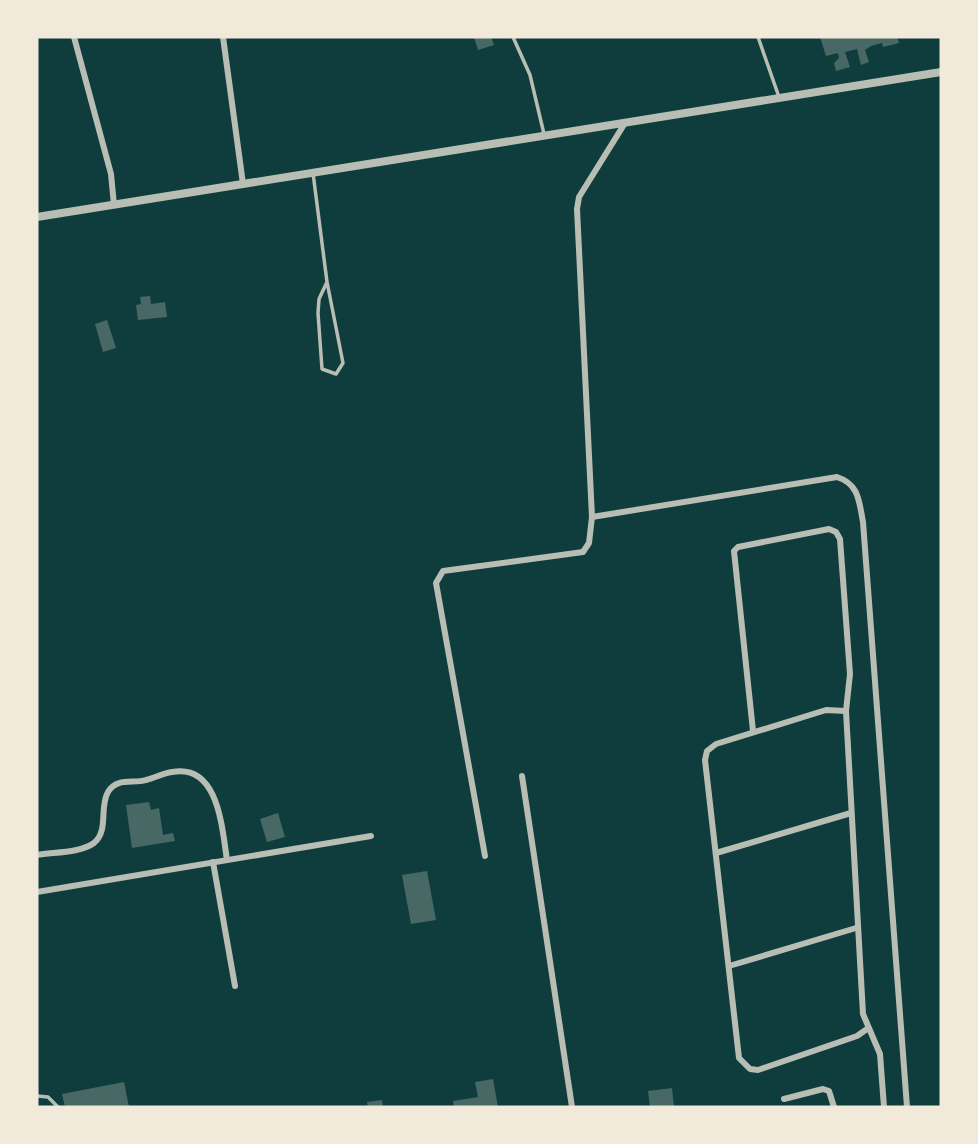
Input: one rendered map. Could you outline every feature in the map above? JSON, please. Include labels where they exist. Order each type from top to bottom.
[{"type":"street","points":[[74,37],[111,174],[114,205]]},
{"type":"street","points":[[223,37],[243,184]]},
{"type":"street","points":[[37,218],[941,72]]},
{"type":"street","points":[[485,856],[438,578],[443,571],[583,552],[589,543],[593,517],[577,209],[579,197],[625,123]]},
{"type":"street","points":[[593,517],[837,477],[849,481],[856,488],[863,522],[907,1107]]},
{"type":"street","points":[[753,732],[734,551],[738,547],[829,529],[836,532],[840,539],[850,674],[846,711],[856,928],[863,1014],[880,1054],[884,1107]]},
{"type":"street","points":[[846,711],[826,710],[716,744],[707,751],[739,1058],[750,1069],[758,1070],[857,1036],[867,1028]]},
{"type":"street","points":[[37,855],[81,848],[98,839],[108,792],[116,784],[143,781],[172,772],[187,772],[200,778],[211,790],[219,812],[227,860]]},
{"type":"street","points":[[522,776],[572,1107]]},
{"type":"street","points":[[716,853],[850,814]]},
{"type":"street","points":[[37,892],[371,836]]},
{"type":"street","points":[[213,862],[234,986]]},
{"type":"street","points":[[729,966],[856,928]]},
{"type":"street","points":[[784,1099],[823,1089],[829,1091],[834,1107]]},
{"type":"lane","points":[[513,37],[530,75],[545,136]]},
{"type":"lane","points":[[758,37],[779,99]]},
{"type":"lane","points":[[313,173],[327,282],[343,363],[336,374],[321,369],[318,313],[319,299],[327,282]]},
{"type":"lane","points":[[37,1096],[48,1097],[58,1107]]},
{"type":"building","points":[[474,37],[491,37],[494,45],[478,50]]},
{"type":"building","points":[[820,37],[897,37],[899,43],[883,47],[882,43],[871,46],[865,50],[869,62],[861,65],[857,49],[845,52],[850,67],[836,71],[834,63],[839,58],[838,53],[826,56]]},
{"type":"building","points":[[150,296],[151,304],[165,302],[167,317],[138,320],[136,305],[141,304],[140,297]]},
{"type":"building","points":[[107,320],[116,348],[103,352],[95,324]]},
{"type":"building","points":[[149,802],[151,810],[159,808],[163,835],[173,833],[175,841],[132,848],[126,805]]},
{"type":"building","points":[[278,813],[285,837],[267,842],[260,819]]},
{"type":"building","points":[[427,871],[436,920],[411,924],[402,875]]},
{"type":"building","points":[[493,1079],[498,1107],[454,1107],[453,1101],[478,1097],[475,1082]]},
{"type":"building","points":[[124,1082],[129,1107],[65,1107],[62,1094]]},
{"type":"building","points":[[672,1088],[674,1107],[650,1107],[648,1091]]},
{"type":"building","points":[[382,1100],[383,1107],[368,1107],[367,1102]]}]
